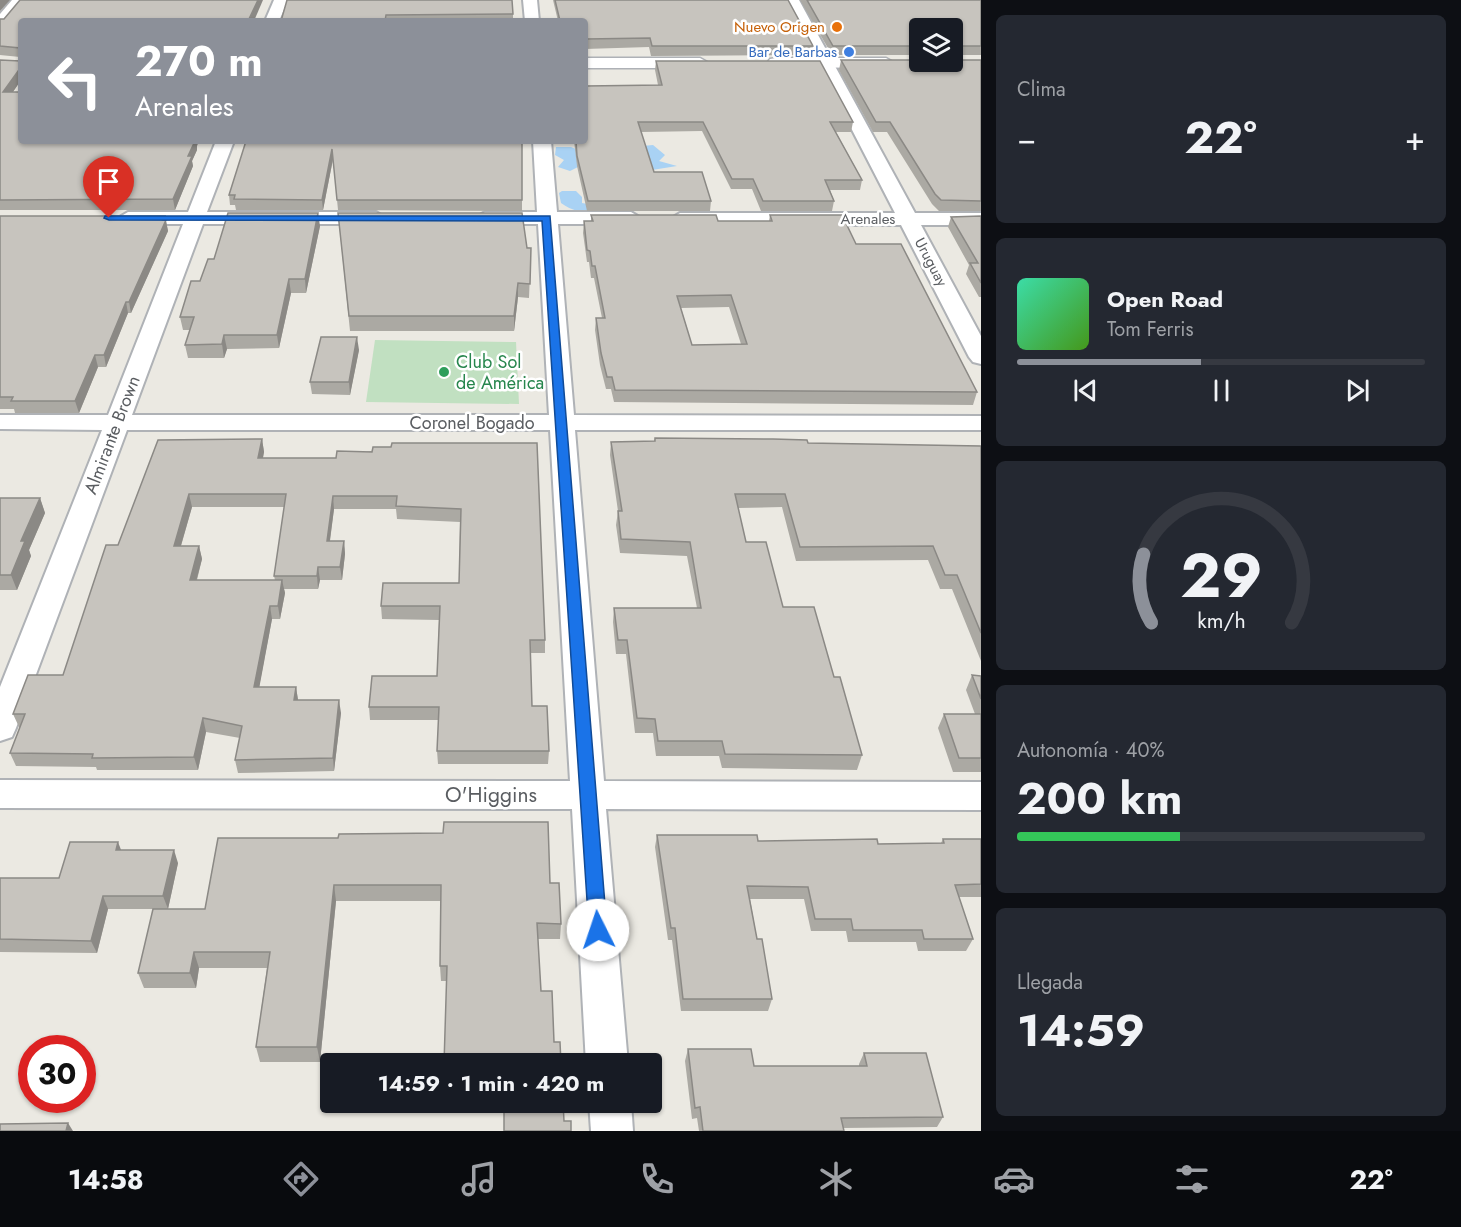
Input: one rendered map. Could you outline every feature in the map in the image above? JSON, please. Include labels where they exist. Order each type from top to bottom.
[{"type":"main road","points":[[588,63],[718,67],[588,71]]},
{"type":"main road","points":[[759,67],[905,67]]},
{"type":"street","points":[[0,23],[20,0]]},
{"type":"street","points":[[273,18],[281,0]]},
{"type":"street","points":[[530,0],[532,18]]},
{"type":"street","name":"Uruguay","points":[[792,0],[981,357]]},
{"type":"street","name":"Almirante Brown","points":[[0,728],[224,144]]},
{"type":"street","points":[[542,144],[606,1053]]},
{"type":"street","points":[[104,218],[395,218]]},
{"type":"street","name":"Arenales","points":[[465,218],[981,219]]},
{"type":"street","name":"Coronel Bogado","points":[[0,422],[981,423]]},
{"type":"street","name":"O'Higgins","points":[[0,795],[981,796]]},
{"type":"street","points":[[611,1113],[612,1131]]},
{"type":"green space","name":"Club Sol de América","points":[[375,340],[516,342],[519,404],[366,402]]},
{"type":"water","points":[[653,145],[665,155],[659,161],[677,166],[652,170],[632,147]]},
{"type":"water","points":[[556,147],[571,147],[578,150],[578,167],[570,171],[558,167],[564,160],[555,155]]},
{"type":"water","points":[[576,191],[582,197],[582,203],[610,208],[612,212],[591,213],[573,210],[561,203],[559,193]]},
{"type":"building","points":[[20,0],[258,0],[249,18],[18,18],[18,48],[0,46],[0,19],[4,19]]},
{"type":"building","points":[[287,0],[512,0],[513,14],[386,15],[386,18],[282,18]]},
{"type":"building","points":[[555,0],[788,0],[813,46],[652,46],[650,38],[588,39],[588,18],[559,18]]},
{"type":"building","points":[[807,0],[981,0],[981,46],[963,46],[963,18],[909,18],[909,46],[833,46]]},
{"type":"building","points":[[0,60],[18,61],[18,71],[3,92],[18,92],[18,144],[194,144],[188,156],[192,156],[173,199],[0,200]]},
{"type":"building","points":[[841,60],[909,60],[909,72],[963,72],[963,60],[981,60],[981,201],[941,200],[890,122],[876,122]]},
{"type":"building","points":[[656,61],[820,61],[853,122],[830,122],[862,180],[825,180],[834,201],[763,201],[753,179],[732,179],[703,122],[638,122],[654,172],[702,172],[711,201],[588,201],[576,144],[588,144],[588,86],[662,85]]},
{"type":"building","points":[[245,144],[522,144],[522,200],[337,200],[332,149],[322,200],[234,199],[235,195],[229,195]]},
{"type":"building","points":[[228,213],[318,213],[305,279],[289,279],[277,335],[224,335],[222,344],[185,345],[194,317],[180,317],[191,281],[200,281],[208,259],[214,259]]},
{"type":"building","points":[[338,213],[522,213],[527,248],[531,248],[530,284],[518,283],[514,316],[349,316]]},
{"type":"building","points":[[591,215],[716,215],[718,221],[772,221],[770,215],[842,215],[856,244],[901,244],[977,392],[615,390],[612,377],[607,377],[601,353],[596,318],[605,318],[595,266],[592,266],[590,251],[587,250],[584,221],[593,221]],"holes":[[[731,295],[747,344],[692,345],[677,296]]]},
{"type":"building","points":[[0,216],[165,216],[163,220],[166,220],[129,302],[126,302],[104,355],[95,355],[75,401],[11,401],[13,397],[0,397]]},
{"type":"building","points":[[981,216],[981,283],[970,263],[978,263],[951,217]]},
{"type":"building","points":[[321,337],[357,337],[349,382],[310,382]]},
{"type":"building","points":[[655,438],[773,439],[807,440],[808,443],[981,446],[981,633],[957,575],[945,575],[933,546],[800,547],[785,494],[735,494],[746,542],[766,542],[783,607],[814,607],[834,677],[840,677],[862,755],[725,754],[722,741],[658,741],[655,719],[637,718],[627,640],[618,640],[614,608],[701,608],[690,542],[621,539],[618,511],[622,511],[611,442],[655,441]]},
{"type":"building","points":[[262,439],[258,458],[336,458],[337,451],[372,452],[373,447],[391,447],[392,443],[537,443],[545,640],[530,640],[532,706],[547,706],[549,751],[437,751],[439,707],[369,707],[372,676],[437,676],[440,606],[381,606],[383,583],[459,583],[461,509],[396,506],[397,496],[333,496],[327,541],[344,541],[340,567],[318,567],[317,576],[274,576],[286,494],[189,494],[174,546],[199,546],[190,580],[282,580],[278,606],[270,606],[254,687],[296,687],[294,700],[339,700],[333,758],[235,760],[242,726],[203,718],[194,757],[92,758],[93,754],[10,753],[25,714],[13,714],[28,675],[63,675],[106,545],[118,545],[158,440]]},
{"type":"building","points":[[0,498],[40,498],[21,541],[25,541],[11,575],[0,575]]},
{"type":"building","points":[[972,675],[981,676],[981,699]]},
{"type":"building","points":[[944,714],[981,714],[981,758],[959,758]]},
{"type":"building","points":[[444,822],[548,822],[550,883],[559,883],[561,924],[537,923],[541,991],[552,991],[554,1042],[560,1042],[560,1053],[444,1053],[447,966],[440,966],[441,885],[334,885],[317,1047],[256,1047],[270,952],[194,952],[190,973],[138,973],[153,909],[205,909],[218,838],[338,838],[339,834],[443,833]]},
{"type":"building","points":[[657,835],[757,835],[758,841],[877,839],[878,844],[944,843],[943,839],[981,839],[981,884],[955,885],[973,939],[924,939],[922,930],[853,930],[851,919],[815,919],[808,887],[747,886],[757,939],[762,939],[772,999],[683,999],[675,928],[671,928]]},
{"type":"building","points":[[70,842],[118,842],[116,850],[174,850],[163,896],[103,896],[91,941],[0,939],[0,878],[59,878]]},
{"type":"building","points":[[688,1049],[751,1049],[754,1066],[867,1066],[864,1053],[926,1053],[943,1117],[841,1118],[844,1131],[703,1131],[700,1107],[695,1108]]},
{"type":"building","points":[[504,1113],[564,1113],[564,1121],[571,1121],[571,1131],[504,1131]]},
{"type":"building","points":[[68,1123],[66,1131],[0,1131],[0,1124]]},
{"type":"place","name":"Nuevo Origen","points":[[837,27]]},
{"type":"place","name":"Bar de Barbas","points":[[849,52]]},
{"type":"place","name":"Club Sol de América","points":[[444,372]]},
{"type":"route","points":[[109,218],[547,218],[598,930]]}]
